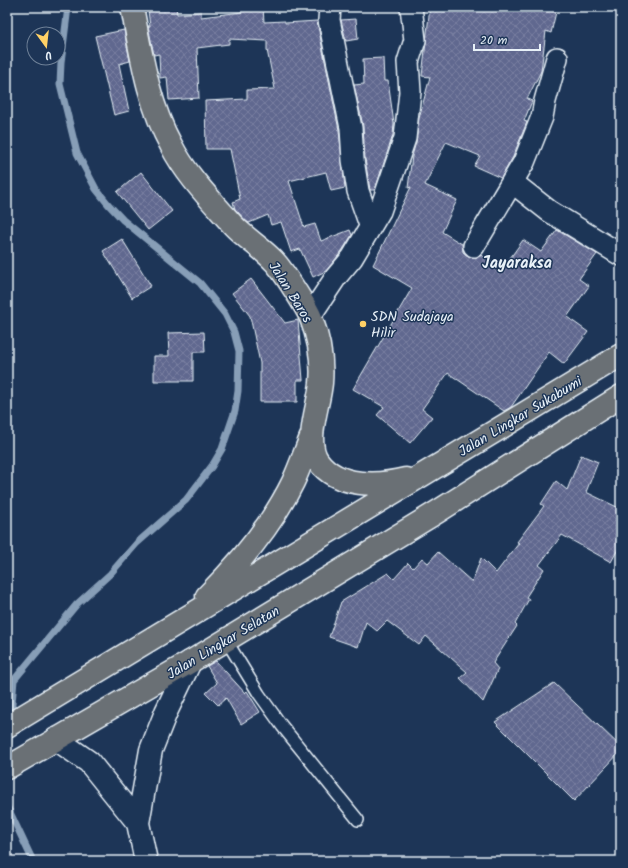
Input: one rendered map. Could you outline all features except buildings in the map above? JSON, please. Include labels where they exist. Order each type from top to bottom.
[{"type":"main road","name":"Jalan Baros","points":[[132,7],[153,100],[171,146],[207,196],[240,233],[275,261],[310,316],[320,349],[321,365],[321,384],[311,437],[313,449],[318,461],[329,471],[342,478],[365,484],[393,482],[419,476]]},
{"type":"main road","name":"Jalan Lingkar Sukabumi","points":[[419,476],[621,355]]},
{"type":"main road","name":"Jalan Lingkar Selatan","points":[[7,768],[190,662],[437,512],[621,396]]},
{"type":"main road","points":[[182,620],[247,554],[274,515],[292,482],[311,437]]},
{"type":"main road","points":[[7,726],[419,476]]},
{"type":"main road","points":[[146,861],[138,823],[151,750],[166,712],[190,662]]},
{"type":"main road","points":[[56,739],[89,762],[138,823]]},
{"type":"street","points":[[330,7],[329,20],[351,128],[353,160],[358,191],[370,225]]},
{"type":"street","points":[[310,316],[336,277],[352,258],[370,225],[380,211],[405,138],[410,92],[408,62],[415,40],[410,7]]},
{"type":"street","points":[[474,246],[524,162],[542,117],[557,58]]},
{"type":"street","points":[[512,182],[549,211],[621,255]]},
{"type":"lane","points":[[226,640],[282,726],[358,820]]},
{"type":"waterway","points":[[7,763],[14,680],[77,604],[110,574],[137,543],[186,500],[212,466],[222,449],[235,411],[238,391],[239,351],[234,332],[225,314],[200,283],[123,220],[108,204],[96,189],[77,153],[60,84],[68,7]]},
{"type":"waterway","points":[[7,806],[33,861]]},
{"type":"place","name":"SDN Sudajaya Hilir","points":[[363,324]]},
{"type":"district","name":"Jayaraksa","points":[[517,262]]}]
